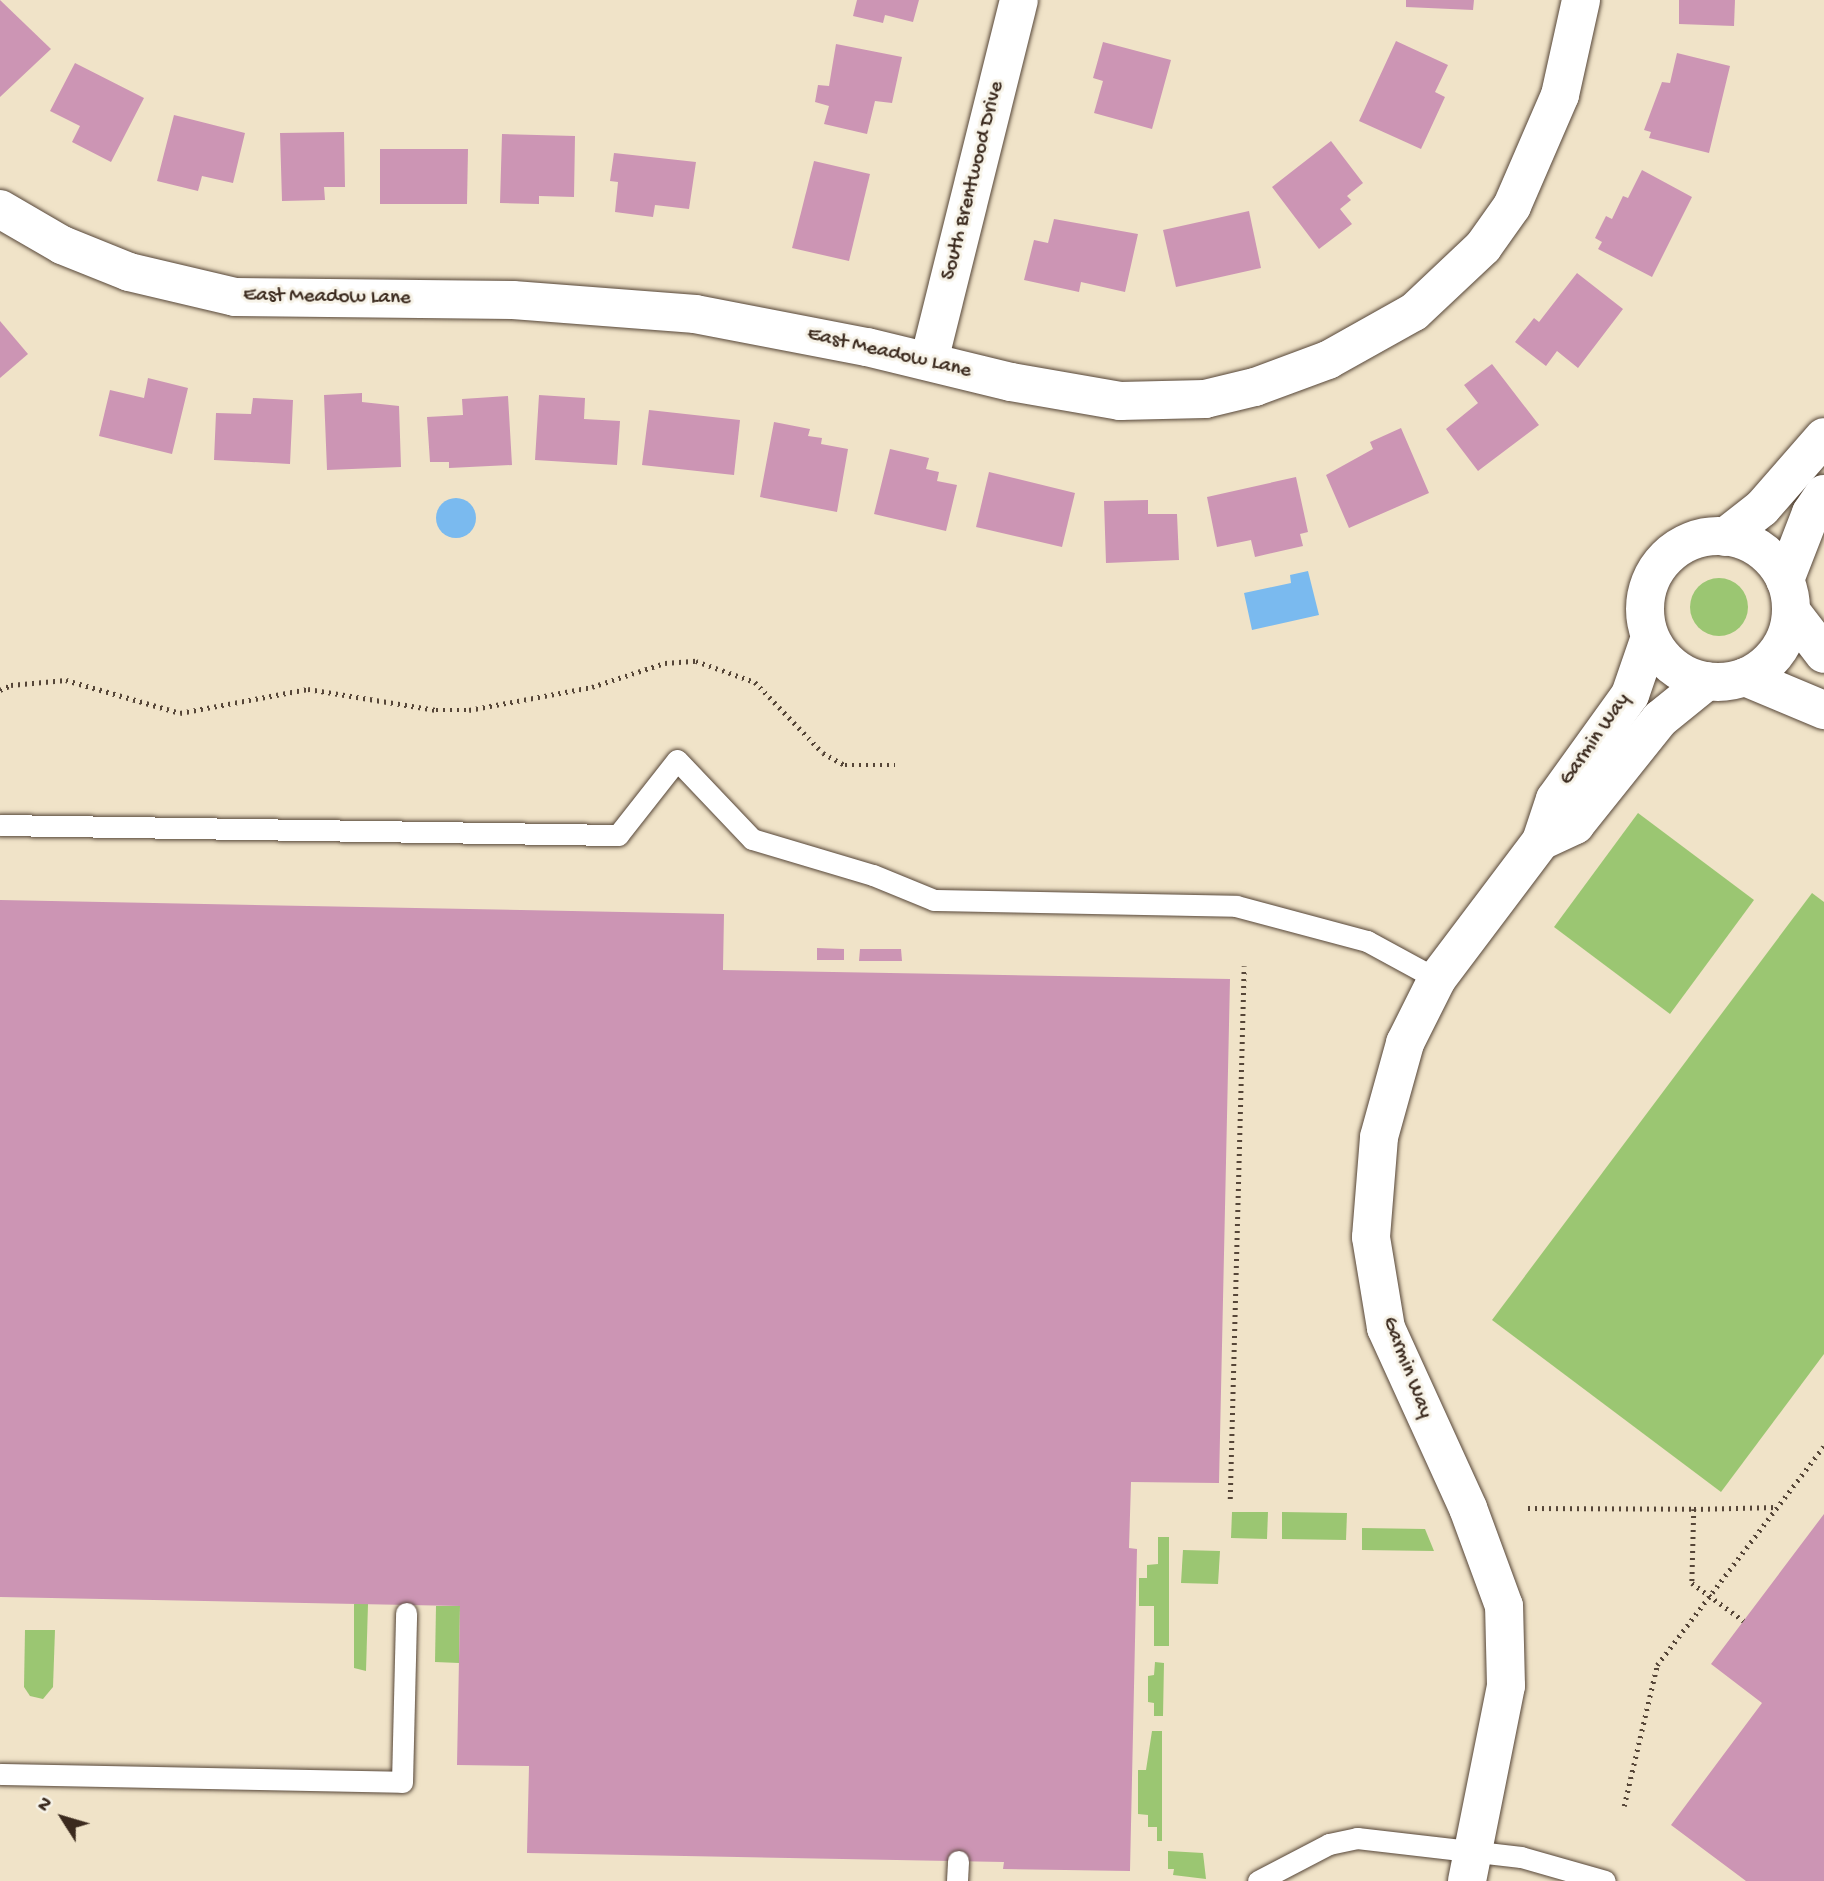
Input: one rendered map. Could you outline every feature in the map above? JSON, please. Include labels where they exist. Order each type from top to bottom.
[{"type":"street","name":"South Brentwood Drive","points":[[929,361],[1019,0]]},
{"type":"street","name":"East Meadow Lane","points":[[0,209],[62,245],[129,272],[223,295],[308,301],[513,300],[622,306],[695,314],[929,361],[1011,383],[1120,401],[1205,399],[1255,387],[1328,360],[1414,312],[1483,247],[1511,206],[1560,95],[1581,0]]},
{"type":"street","name":"Garmin Way","points":[[1469,1867],[1506,1686],[1503,1606],[1468,1508],[1386,1328],[1371,1237],[1379,1137],[1405,1043],[1437,979],[1541,841],[1555,799],[1630,695],[1650,637],[1647,593],[1659,566],[1681,546],[1725,537],[1762,508],[1824,437]]},
{"type":"street","points":[[1745,677],[1775,654],[1811,513],[1824,494]]},
{"type":"street","points":[[1725,537],[1755,546],[1824,654]]},
{"type":"street","points":[[1650,637],[1672,667],[1707,681],[1745,677],[1824,710]]},
{"type":"street","name":"Garmin Way","points":[[1541,841],[1575,825],[1660,719],[1707,681]]},
{"type":"lane","points":[[0,825],[618,835],[677,760],[752,839],[873,876],[934,900],[1236,906],[1367,941],[1437,979]]},
{"type":"lane","points":[[0,1774],[402,1782],[406,1613]]},
{"type":"lane","points":[[1258,1881],[1329,1844],[1357,1838],[1469,1867],[1521,1857],[1605,1881]]},
{"type":"path","points":[[0,690],[20,683],[66,680],[180,713],[308,689],[436,710],[469,710],[592,687],[665,663],[696,661],[755,682],[823,753],[845,765],[895,765]]},
{"type":"path","points":[[1230,1499],[1244,966]]},
{"type":"path","points":[[1624,1806],[1657,1665],[1824,1446]]},
{"type":"path","points":[[1528,1508],[1777,1507]]},
{"type":"path","points":[[1694,1509],[1692,1583],[1744,1621]]},
{"type":"green space","points":[[1713,578],[1725,578],[1740,586],[1748,601],[1748,613],[1740,628],[1725,636],[1713,636],[1698,628],[1690,613],[1690,601],[1698,586]]},
{"type":"green space","points":[[1638,813],[1754,900],[1670,1014],[1554,927]]},
{"type":"green space","points":[[1812,893],[1824,902],[1824,1354],[1721,1492],[1492,1320]]},
{"type":"green space","points":[[1232,1512],[1268,1512],[1267,1539],[1231,1538]]},
{"type":"green space","points":[[1282,1512],[1347,1513],[1346,1540],[1282,1539]]},
{"type":"green space","points":[[1362,1528],[1425,1529],[1434,1551],[1362,1550]]},
{"type":"green space","points":[[1158,1537],[1169,1537],[1169,1646],[1154,1646],[1154,1606],[1139,1606],[1139,1578],[1147,1578],[1147,1565],[1158,1564]]},
{"type":"green space","points":[[1183,1550],[1220,1551],[1218,1584],[1181,1583]]},
{"type":"green space","points":[[354,1604],[368,1604],[366,1671],[354,1668]]},
{"type":"green space","points":[[436,1606],[460,1606],[459,1663],[435,1662]]},
{"type":"green space","points":[[25,1630],[55,1630],[53,1687],[43,1699],[30,1696],[24,1687]]},
{"type":"green space","points":[[1155,1662],[1164,1663],[1163,1716],[1154,1716],[1154,1703],[1148,1702],[1148,1676],[1154,1675]]},
{"type":"green space","points":[[1152,1731],[1162,1731],[1162,1841],[1157,1841],[1157,1827],[1148,1827],[1148,1815],[1138,1814],[1138,1770],[1146,1770]]},
{"type":"green space","points":[[1168,1851],[1203,1853],[1206,1879],[1173,1875],[1174,1869],[1168,1869]]},
{"type":"water","points":[[456,498],[464,499],[470,504],[475,510],[475,526],[470,532],[464,537],[456,538],[448,537],[442,532],[437,526],[436,518],[437,510],[442,504],[448,499]]},
{"type":"water","points":[[1308,571],[1319,615],[1252,630],[1244,593],[1291,583],[1290,575]]},
{"type":"building","points":[[0,0],[51,49],[0,97]]},
{"type":"building","points":[[857,0],[919,0],[913,22],[885,15],[883,23],[853,16]]},
{"type":"building","points":[[1406,0],[1474,0],[1473,10],[1406,7]]},
{"type":"building","points":[[1679,0],[1735,0],[1734,26],[1679,24]]},
{"type":"building","points":[[1396,41],[1448,65],[1435,92],[1445,97],[1421,149],[1359,121]]},
{"type":"building","points":[[1103,42],[1171,60],[1152,129],[1094,113],[1103,81],[1093,78]]},
{"type":"building","points":[[836,44],[902,57],[892,103],[875,101],[867,134],[824,124],[829,106],[815,102],[818,85],[829,86]]},
{"type":"building","points":[[1677,53],[1730,66],[1709,153],[1649,138],[1651,132],[1644,130],[1662,82],[1670,83]]},
{"type":"building","points":[[75,63],[144,98],[111,162],[72,142],[80,126],[50,111]]},
{"type":"building","points":[[174,115],[245,133],[233,183],[202,176],[198,191],[157,181]]},
{"type":"building","points":[[344,132],[345,187],[324,187],[325,200],[282,201],[280,133]]},
{"type":"building","points":[[502,134],[575,136],[574,197],[539,196],[539,204],[500,203]]},
{"type":"building","points":[[1331,141],[1363,183],[1347,196],[1351,200],[1340,209],[1352,224],[1319,249],[1272,187]]},
{"type":"building","points":[[380,149],[468,149],[467,204],[380,204]]},
{"type":"building","points":[[614,153],[696,162],[689,209],[655,205],[653,217],[615,212],[618,182],[610,181]]},
{"type":"building","points":[[814,161],[870,174],[849,261],[792,248]]},
{"type":"building","points":[[1642,170],[1692,197],[1652,277],[1598,249],[1602,242],[1595,238],[1606,216],[1612,219],[1623,196],[1628,198]]},
{"type":"building","points":[[1249,211],[1261,268],[1176,287],[1163,230]]},
{"type":"building","points":[[1054,219],[1138,234],[1125,292],[1081,282],[1079,292],[1024,280],[1034,240],[1048,243]]},
{"type":"building","points":[[1577,273],[1623,309],[1578,368],[1557,351],[1546,366],[1515,342],[1534,318],[1539,322]]},
{"type":"building","points":[[0,321],[28,354],[0,378]]},
{"type":"building","points":[[1492,364],[1539,425],[1478,471],[1446,429],[1478,403],[1464,385]]},
{"type":"building","points":[[148,378],[188,388],[172,454],[99,436],[110,390],[144,398]]},
{"type":"building","points":[[362,393],[362,402],[399,406],[401,467],[327,470],[324,395]]},
{"type":"building","points":[[539,395],[585,398],[584,419],[620,421],[617,465],[535,460]]},
{"type":"building","points":[[508,396],[512,465],[449,468],[449,462],[430,462],[427,417],[463,415],[462,399]]},
{"type":"building","points":[[253,398],[293,400],[290,464],[214,460],[216,413],[251,414]]},
{"type":"building","points":[[649,410],[740,420],[734,475],[642,465]]},
{"type":"building","points":[[774,422],[810,429],[808,436],[822,438],[821,444],[848,449],[837,512],[760,497]]},
{"type":"building","points":[[1401,428],[1429,493],[1349,528],[1326,475],[1373,449],[1370,442]]},
{"type":"building","points":[[890,449],[929,458],[926,469],[939,472],[937,481],[957,485],[946,531],[874,514]]},
{"type":"building","points":[[989,472],[1075,493],[1062,547],[976,527]]},
{"type":"building","points":[[1296,477],[1308,532],[1300,534],[1303,546],[1255,557],[1251,540],[1217,547],[1207,497]]},
{"type":"building","points":[[1148,500],[1148,514],[1177,514],[1179,560],[1106,563],[1104,501]]},
{"type":"building","points":[[0,900],[724,914],[723,970],[1230,979],[1219,1483],[1131,1482],[1129,1548],[1137,1549],[1130,1871],[1003,1869],[1004,1862],[527,1853],[529,1766],[457,1765],[460,1606],[0,1597]]},
{"type":"building","points":[[817,948],[844,949],[844,960],[817,960]]},
{"type":"building","points":[[860,949],[901,949],[902,961],[859,961]]},
{"type":"building","points":[[1824,1514],[1824,1881],[1746,1881],[1671,1825],[1762,1703],[1711,1664]]}]
